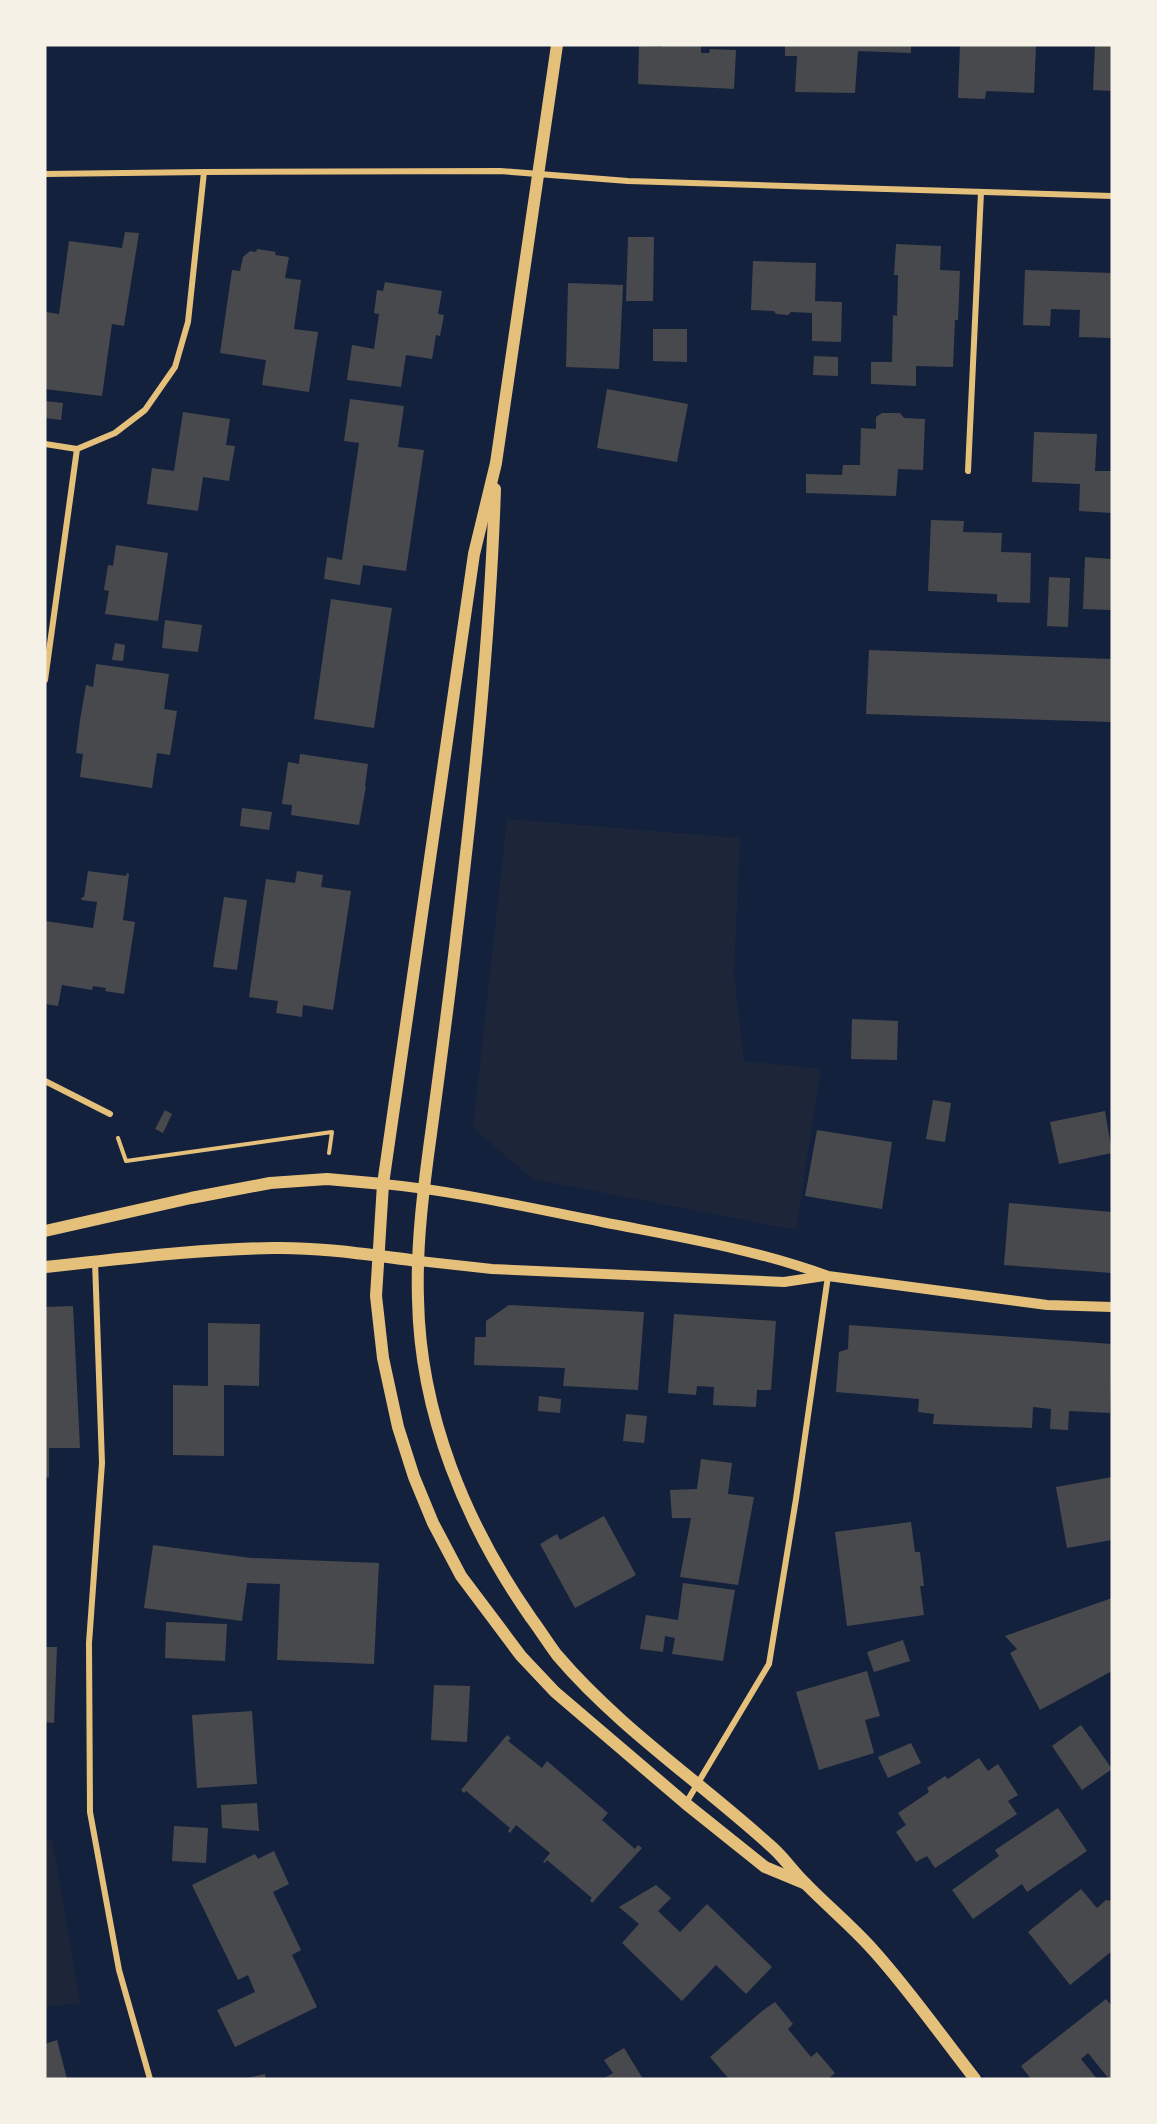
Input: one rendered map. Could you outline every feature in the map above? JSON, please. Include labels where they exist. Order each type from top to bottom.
[{"type":"main road","points":[[557,45],[496,464],[474,554],[383,1184],[376,1296],[382,1358],[398,1427],[414,1477],[433,1523],[461,1576],[521,1656],[555,1692],[685,1803],[765,1867],[806,1884]]},
{"type":"main road","points":[[496,464],[493,558],[472,798],[455,953],[424,1188],[417,1301],[430,1401],[449,1464],[475,1526],[511,1590],[556,1653],[597,1697],[775,1850],[806,1884],[841,1916],[878,1955],[975,2079]]},
{"type":"main road","points":[[45,1231],[181,1200],[270,1183],[327,1179],[383,1184]]},
{"type":"main road","points":[[45,1267],[177,1253],[274,1248],[326,1250],[419,1261]]},
{"type":"street","points":[[45,174],[500,171],[628,181],[1112,196]]},
{"type":"street","points":[[45,444],[77,449],[115,433],[144,410],[176,367],[188,322],[204,172]]},
{"type":"street","points":[[968,471],[981,192]]},
{"type":"street","points":[[45,680],[77,449]]},
{"type":"street","points":[[45,1081],[110,1114]]},
{"type":"street","points":[[383,1184],[424,1188],[723,1246],[797,1264],[828,1276],[1047,1305],[1112,1307]]},
{"type":"street","points":[[95,1261],[102,1463],[89,1643],[90,1812],[119,1970],[150,2079]]},
{"type":"street","points":[[419,1261],[492,1269],[784,1282],[828,1276]]},
{"type":"street","points":[[685,1803],[769,1664],[796,1499],[828,1276]]},
{"type":"path","points":[[110,1114],[126,1161],[332,1132],[327,1179]]},
{"type":"shaded area","points":[[507,819],[740,838],[734,973],[744,1061],[821,1069],[796,1230],[533,1179],[473,1128]]},
{"type":"shaded area","points":[[52,1839],[80,2003],[45,2007],[45,1840]]},
{"type":"building","points":[[662,45],[701,45],[701,53],[709,53],[710,49],[736,50],[734,89],[638,84],[639,46],[662,47]]},
{"type":"building","points":[[785,45],[911,45],[911,53],[858,51],[855,93],[795,92],[797,56],[785,56]]},
{"type":"building","points":[[960,45],[1036,45],[1034,93],[986,91],[985,99],[958,98]]},
{"type":"building","points":[[1095,45],[1112,45],[1112,91],[1093,90]]},
{"type":"building","points":[[125,232],[139,233],[124,326],[112,324],[102,396],[45,389],[46,312],[59,314],[69,241],[122,248]]},
{"type":"building","points":[[628,237],[654,237],[653,301],[626,301]]},
{"type":"building","points":[[896,244],[941,246],[940,270],[960,271],[953,367],[916,366],[916,386],[871,384],[871,362],[892,362],[893,315],[897,316],[898,275],[894,275]]},
{"type":"building","points":[[257,249],[289,257],[285,278],[301,280],[294,329],[318,332],[309,392],[262,385],[266,360],[220,353],[232,270],[240,271],[243,257],[250,251],[256,252]]},
{"type":"building","points":[[753,261],[816,263],[815,301],[842,302],[841,342],[812,341],[812,313],[791,312],[788,315],[776,314],[774,311],[751,310]]},
{"type":"building","points":[[1025,270],[1112,273],[1112,338],[1079,337],[1080,310],[1051,309],[1050,326],[1023,325]]},
{"type":"building","points":[[385,282],[442,291],[438,314],[444,315],[440,336],[436,335],[432,359],[406,355],[401,387],[347,380],[352,345],[374,349],[379,314],[374,313],[377,290],[383,291]]},
{"type":"building","points":[[568,283],[623,285],[619,369],[566,367]]},
{"type":"building","points":[[653,329],[687,329],[687,362],[653,361]]},
{"type":"building","points":[[814,356],[838,357],[838,376],[813,375]]},
{"type":"building","points":[[607,389],[688,404],[677,462],[597,448]]},
{"type":"building","points":[[350,399],[404,406],[398,447],[424,450],[406,571],[363,565],[360,585],[324,579],[327,557],[342,560],[359,443],[344,441]]},
{"type":"building","points":[[45,401],[63,403],[61,420],[45,418]]},
{"type":"building","points":[[183,412],[230,419],[226,445],[235,446],[229,481],[203,477],[198,511],[147,504],[152,468],[174,471]]},
{"type":"building","points":[[882,413],[900,413],[904,418],[925,419],[923,470],[898,469],[896,496],[806,493],[806,474],[842,475],[843,465],[860,465],[861,428],[876,429],[876,417]]},
{"type":"building","points":[[1034,432],[1097,434],[1095,471],[1112,471],[1112,513],[1079,511],[1080,484],[1032,482]]},
{"type":"building","points":[[931,520],[964,521],[963,532],[1002,533],[1001,552],[1031,553],[1030,603],[997,602],[997,594],[928,591]]},
{"type":"building","points":[[116,545],[168,553],[158,621],[105,614],[109,591],[104,590],[108,565],[113,566]]},
{"type":"building","points":[[1085,557],[1112,559],[1112,610],[1083,609]]},
{"type":"building","points":[[1049,577],[1070,578],[1068,627],[1047,626]]},
{"type":"building","points":[[331,599],[392,608],[374,728],[314,719]]},
{"type":"building","points":[[165,620],[202,625],[198,652],[162,648]]},
{"type":"building","points":[[115,643],[125,645],[123,661],[112,660]]},
{"type":"building","points":[[869,650],[1112,659],[1112,722],[866,714]]},
{"type":"building","points":[[96,664],[169,674],[164,709],[177,711],[170,755],[157,753],[152,788],[80,777],[83,754],[76,753],[80,720],[86,685],[93,687]]},
{"type":"building","points":[[300,754],[368,764],[359,825],[291,815],[292,805],[282,804],[288,762],[299,764]]},
{"type":"building","points":[[242,808],[272,812],[269,830],[240,826]]},
{"type":"building","points":[[88,871],[126,876],[127,873],[129,874],[123,920],[135,922],[124,994],[105,991],[106,988],[93,986],[92,990],[62,985],[58,1006],[45,1004],[45,921],[93,928],[97,902],[81,900],[84,897]]},
{"type":"building","points":[[297,871],[323,875],[321,887],[351,891],[333,1010],[303,1005],[302,1017],[276,1013],[278,1001],[249,997],[266,879],[295,883]]},
{"type":"building","points":[[224,897],[247,900],[237,970],[213,967]]},
{"type":"building","points":[[852,1019],[898,1021],[897,1060],[851,1059]]},
{"type":"building","points":[[933,1100],[951,1103],[945,1142],[926,1139]]},
{"type":"building","points":[[165,1110],[172,1114],[163,1133],[155,1129]]},
{"type":"building","points":[[1105,1111],[1112,1153],[1059,1164],[1050,1122]]},
{"type":"building","points":[[817,1130],[892,1142],[882,1209],[805,1196]]},
{"type":"building","points":[[1009,1203],[1112,1212],[1112,1273],[1004,1265]]},
{"type":"building","points":[[509,1305],[644,1312],[638,1390],[563,1386],[565,1368],[474,1365],[475,1337],[486,1337],[486,1321]]},
{"type":"building","points":[[73,1306],[80,1448],[49,1448],[49,1477],[45,1478],[45,1307]]},
{"type":"building","points":[[674,1314],[776,1321],[771,1390],[757,1390],[756,1407],[713,1405],[714,1387],[697,1386],[696,1395],[668,1393]]},
{"type":"building","points":[[208,1323],[260,1324],[259,1386],[224,1385],[224,1456],[173,1455],[173,1385],[208,1386]]},
{"type":"building","points":[[849,1325],[1112,1344],[1110,1413],[1069,1411],[1068,1430],[1050,1429],[1051,1409],[1033,1407],[1032,1428],[933,1424],[934,1414],[918,1412],[919,1399],[836,1392],[839,1352],[848,1349]]},
{"type":"building","points":[[539,1396],[561,1399],[560,1413],[538,1411]]},
{"type":"building","points":[[626,1414],[647,1416],[644,1443],[623,1441]]},
{"type":"building","points":[[701,1459],[732,1463],[728,1494],[754,1497],[738,1585],[680,1577],[691,1518],[672,1518],[670,1490],[697,1489]]},
{"type":"building","points":[[1112,1477],[1112,1540],[1067,1548],[1056,1487]]},
{"type":"building","points":[[604,1516],[636,1575],[575,1608],[540,1544],[557,1534],[560,1540]]},
{"type":"building","points":[[911,1522],[915,1552],[920,1552],[924,1586],[920,1586],[924,1615],[847,1626],[835,1532]]},
{"type":"building","points":[[153,1545],[251,1558],[379,1563],[374,1664],[277,1660],[280,1584],[247,1583],[242,1621],[144,1608]]},
{"type":"building","points":[[683,1583],[735,1590],[723,1661],[672,1654],[675,1638],[665,1636],[663,1652],[640,1649],[646,1615],[678,1620]]},
{"type":"building","points":[[1112,1598],[1112,1671],[1040,1710],[1010,1653],[1017,1649],[1005,1636]]},
{"type":"building","points":[[166,1622],[227,1624],[225,1661],[165,1658]]},
{"type":"building","points":[[903,1640],[910,1661],[874,1672],[867,1652]]},
{"type":"building","points":[[45,1647],[57,1647],[54,1723],[45,1722]]},
{"type":"building","points":[[867,1671],[880,1716],[865,1720],[874,1753],[819,1770],[796,1692]]},
{"type":"building","points":[[434,1685],[470,1686],[467,1742],[431,1740]]},
{"type":"building","points":[[252,1711],[257,1784],[197,1788],[192,1715]]},
{"type":"building","points":[[1081,1725],[1112,1769],[1082,1790],[1052,1746]]},
{"type":"building","points":[[507,1735],[511,1738],[508,1741],[542,1768],[547,1761],[608,1813],[602,1820],[635,1849],[638,1845],[642,1848],[592,1903],[590,1900],[592,1898],[547,1860],[543,1862],[550,1853],[516,1825],[510,1833],[508,1831],[510,1828],[466,1791],[464,1793],[461,1790]]},
{"type":"building","points":[[911,1743],[921,1763],[888,1778],[878,1757]]},
{"type":"building","points":[[979,1758],[988,1771],[998,1764],[1018,1795],[1008,1801],[1017,1814],[935,1868],[927,1856],[916,1862],[896,1832],[906,1825],[898,1813],[929,1792],[927,1788],[945,1776],[948,1779]]},
{"type":"building","points":[[257,1803],[259,1831],[222,1828],[221,1805]]},
{"type":"building","points":[[1058,1808],[1087,1851],[1027,1892],[1022,1884],[973,1919],[952,1890],[999,1856],[995,1850]]},
{"type":"building","points":[[174,1826],[208,1828],[206,1863],[172,1861]]},
{"type":"building","points":[[274,1851],[289,1884],[273,1892],[301,1950],[292,1955],[317,2007],[235,2047],[217,2010],[255,1992],[248,1975],[238,1980],[192,1885],[255,1854],[258,1859]]},
{"type":"building","points":[[656,1885],[671,1898],[658,1911],[680,1932],[707,1904],[772,1967],[746,1994],[716,1965],[682,2001],[622,1943],[639,1924],[619,1907]]},
{"type":"building","points":[[1081,1889],[1097,1908],[1106,1900],[1112,1901],[1112,1951],[1070,1985],[1028,1932]]},
{"type":"building","points":[[1106,1999],[1112,2004],[1112,2079],[1109,2079],[1088,2053],[1081,2059],[1097,2079],[1031,2079],[1021,2066]]},
{"type":"building","points":[[775,2002],[793,2024],[788,2029],[811,2057],[817,2052],[835,2073],[828,2079],[729,2079],[710,2057]]},
{"type":"building","points":[[57,2040],[67,2079],[45,2079],[45,2044]]},
{"type":"building","points":[[624,2048],[643,2079],[603,2079],[613,2073],[604,2060]]},
{"type":"building","points":[[265,2074],[266,2079],[247,2079],[247,2078]]}]
